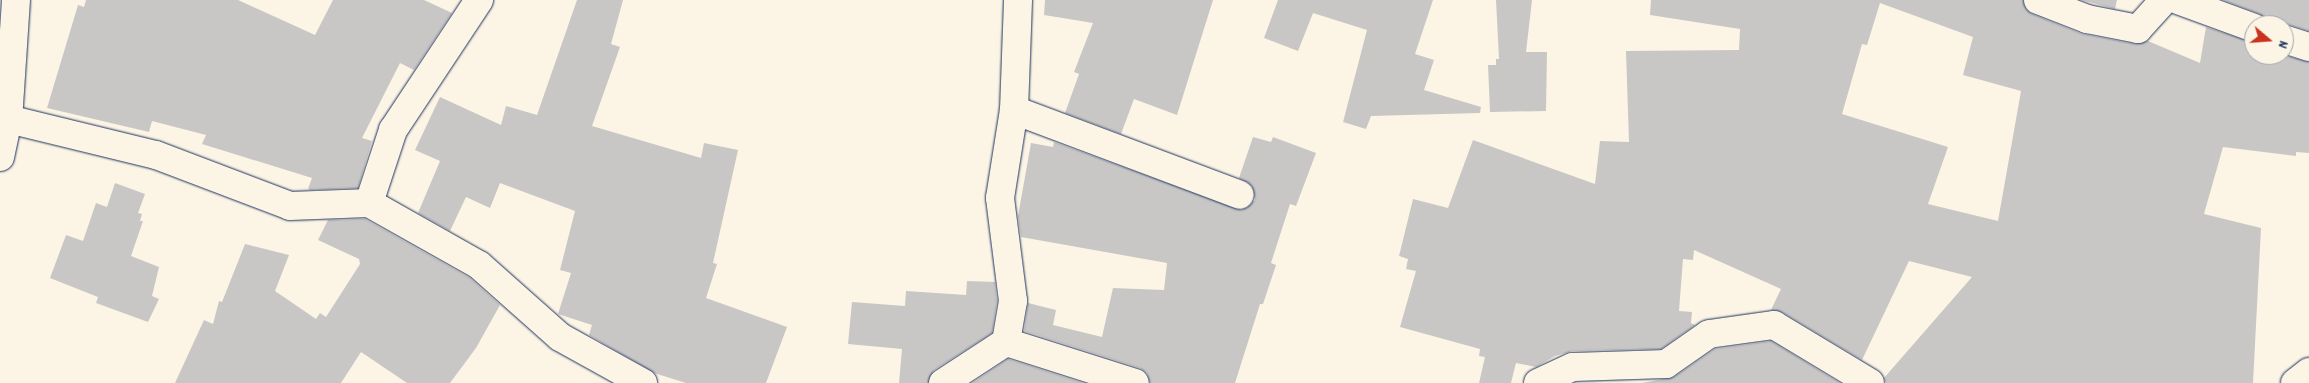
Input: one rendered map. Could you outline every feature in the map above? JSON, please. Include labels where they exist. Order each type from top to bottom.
[{"type":"street","points":[[0,157],[8,119],[16,0]]},
{"type":"street","points":[[369,202],[392,130],[479,0]]},
{"type":"street","points":[[943,383],[1006,342],[1013,301],[1000,198],[1014,110],[1018,0]]},
{"type":"street","points":[[2038,0],[2086,19],[2138,29],[2164,0]]},
{"type":"street","points":[[2178,0],[2244,24]]},
{"type":"street","points":[[2294,42],[2309,47]]},
{"type":"street","points":[[1014,110],[1240,195]]},
{"type":"street","points":[[8,119],[156,155],[290,206],[369,202],[479,265],[560,338],[643,383]]},
{"type":"street","points":[[1538,383],[1573,367],[1666,364],[1709,334],[1774,325],[1870,383]]},
{"type":"street","points":[[1006,342],[1135,383]]},
{"type":"street","points":[[2295,383],[2309,372]]},
{"type":"building","points":[[86,0],[238,0],[315,35],[333,0],[424,0],[452,13],[414,70],[400,63],[362,138],[372,141],[358,188],[311,190],[308,189],[312,178],[202,144],[206,135],[152,121],[149,132],[47,108],[78,5],[84,7]]},
{"type":"building","points":[[577,0],[623,0],[611,44],[620,47],[592,126],[701,158],[704,143],[738,150],[713,263],[717,264],[706,298],[787,327],[766,383],[686,383],[654,373],[589,335],[592,325],[558,314],[571,273],[560,270],[575,211],[500,183],[490,208],[466,197],[450,231],[418,213],[440,161],[415,150],[440,97],[501,125],[506,106],[537,115]]},
{"type":"building","points":[[1045,0],[1213,0],[1177,115],[1134,99],[1121,134],[1065,113],[1079,74],[1074,72],[1093,23],[1044,15]]},
{"type":"building","points":[[1278,0],[1433,0],[1415,54],[1434,60],[1424,90],[1481,107],[1480,113],[1371,116],[1366,129],[1343,122],[1367,30],[1313,13],[1298,51],[1264,38]]},
{"type":"building","points":[[1496,0],[1532,0],[1526,52],[1547,52],[1546,111],[1490,112],[1488,65],[1496,65],[1496,59],[1499,59]]},
{"type":"building","points":[[1651,0],[2023,0],[2026,9],[2032,14],[2082,34],[2135,44],[2148,41],[2200,63],[2206,27],[2244,40],[2244,65],[2294,65],[2294,58],[2309,62],[2309,153],[2296,152],[2296,156],[2223,147],[2204,214],[2261,228],[2253,383],[1886,383],[1884,378],[1972,277],[1909,261],[1862,360],[1782,312],[1771,310],[1781,289],[1694,250],[1693,260],[1683,259],[1679,311],[1692,312],[1691,323],[1695,325],[1661,349],[1572,351],[1555,356],[1536,367],[1516,363],[1511,383],[1479,383],[1485,357],[1479,356],[1480,349],[1400,327],[1416,271],[1406,269],[1408,259],[1399,256],[1413,199],[1448,208],[1473,140],[1595,184],[1600,141],[1629,142],[1626,51],[1739,50],[1740,29],[1650,15]],"holes":[[[1880,3],[1973,37],[1963,75],[2021,91],[1998,221],[1928,204],[1948,147],[1842,114],[1862,44],[1867,45]]]},
{"type":"building","points":[[2081,0],[2117,0],[2115,9]]},
{"type":"building","points":[[2223,0],[2309,0],[2309,31],[2294,26],[2294,15],[2260,14]]},
{"type":"building","points":[[1253,137],[1271,142],[1273,137],[1316,153],[1296,206],[1290,204],[1271,263],[1276,265],[1263,304],[1260,304],[1235,383],[1150,383],[1147,373],[1140,368],[1024,331],[1028,303],[1056,310],[1053,325],[1102,337],[1113,288],[1164,290],[1167,263],[1021,237],[1018,216],[1031,143],[1053,147],[1054,142],[1242,210],[1255,200],[1252,186],[1239,178]]},
{"type":"building","points":[[115,183],[145,194],[138,213],[142,214],[140,221],[143,221],[131,256],[159,267],[152,296],[159,299],[148,322],[96,303],[98,297],[50,278],[66,235],[83,241],[96,203],[107,207]]},
{"type":"building","points":[[365,219],[470,278],[500,305],[476,348],[450,383],[407,383],[361,352],[341,383],[175,383],[204,320],[213,324],[219,301],[222,302],[245,244],[289,255],[275,291],[316,319],[320,313],[326,317],[360,264],[359,259],[318,240],[328,220]]},
{"type":"building","points":[[967,281],[995,282],[997,301],[992,333],[934,370],[928,383],[899,383],[902,349],[848,344],[852,302],[905,306],[906,291],[966,295]]},
{"type":"building","points":[[1771,341],[1840,383],[1642,383],[1674,377],[1715,349]]},
{"type":"building","points":[[1008,359],[1083,383],[972,383]]}]
